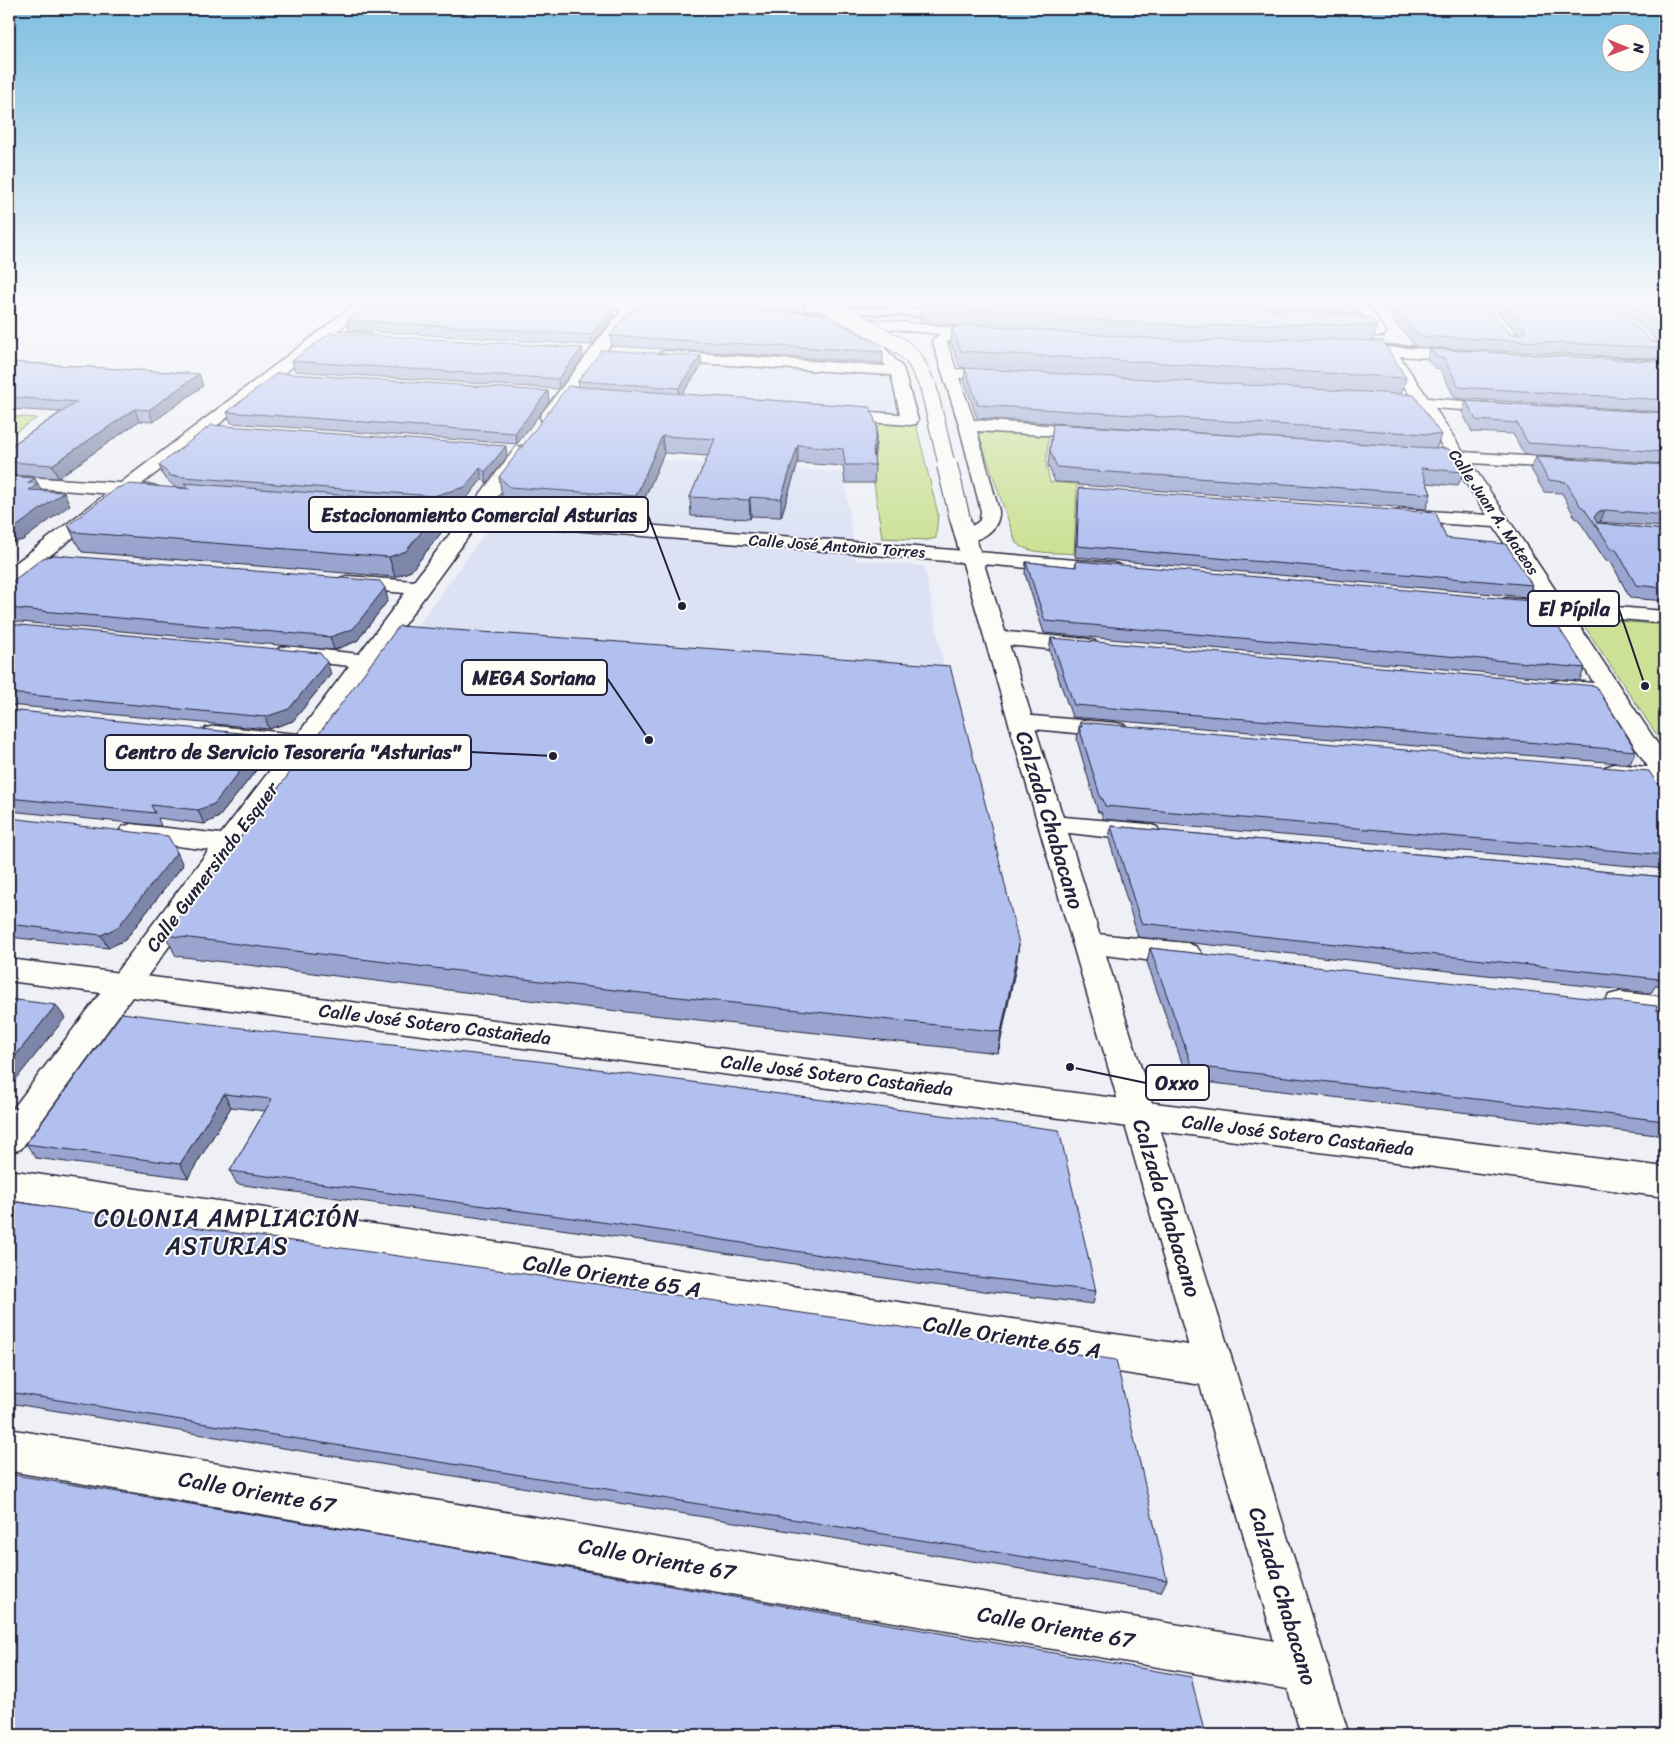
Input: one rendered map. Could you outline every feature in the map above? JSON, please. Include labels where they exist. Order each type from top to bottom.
[{"type":"main road","points":[[9,578],[261,383]]},
{"type":"main road","name":"Calle Gumersindo Esquer","points":[[9,1139],[474,516],[512,451],[563,397],[573,383]]},
{"type":"main road","points":[[820,414],[910,420],[901,383]]},
{"type":"main road","name":"Calzada Chabacano","points":[[927,383],[965,537],[1325,1735]]},
{"type":"main road","points":[[954,383],[990,511],[990,521],[982,530],[965,537]]},
{"type":"main road","name":"Calle Juan A. Mateos","points":[[1411,383],[1665,775]]},
{"type":"main road","points":[[1363,399],[1516,409]]},
{"type":"main road","points":[[967,425],[1108,434]]},
{"type":"main road","points":[[204,428],[224,429]]},
{"type":"main road","points":[[1397,453],[1587,466]]},
{"type":"main road","points":[[9,481],[173,493]]},
{"type":"main road","name":"Calle José Antonio Torres","points":[[386,510],[474,516],[965,537],[1131,570]]},
{"type":"main road","points":[[1385,514],[1500,522]]},
{"type":"main road","points":[[9,555],[66,560]]},
{"type":"main road","points":[[332,581],[420,588]]},
{"type":"main road","points":[[1488,602],[1665,617]]},
{"type":"main road","points":[[996,638],[1105,648]]},
{"type":"main road","points":[[267,652],[366,661]]},
{"type":"main road","points":[[1542,686],[1612,692]]},
{"type":"main road","points":[[1021,722],[1140,732]]},
{"type":"main road","points":[[197,731],[305,742]]},
{"type":"main road","points":[[1596,770],[1665,775]]},
{"type":"main road","points":[[1052,824],[1171,835]]},
{"type":"main road","points":[[105,830],[229,844]]},
{"type":"main road","points":[[1087,943],[1215,957]]},
{"type":"main road","name":"Calle José Sotero Castañeda","points":[[9,970],[1665,1182]]},
{"type":"main road","points":[[1597,1000],[1665,1008]]},
{"type":"main road","name":"Calle Oriente 65 A","points":[[9,1185],[1215,1368]]},
{"type":"main road","name":"Calle Oriente 67","points":[[9,1450],[1305,1669]]},
{"type":"shaded area","points":[[689,383],[890,383],[898,413],[679,398]]},
{"type":"shaded area","points":[[590,455],[844,473],[855,560],[924,566],[948,686],[404,645],[537,461]]},
{"type":"green space","points":[[9,416],[37,418],[9,436]]},
{"type":"green space","points":[[915,420],[938,514],[936,538],[928,540],[882,538],[872,469],[869,421]]},
{"type":"green space","points":[[985,431],[1049,433],[1046,464],[1050,482],[1077,484],[1074,554],[1029,550],[1016,543],[979,435]]},
{"type":"green space","points":[[1582,618],[1665,625],[1665,747],[1581,621]]},
{"type":"building","points":[[9,383],[186,383],[149,410],[135,409],[52,465],[9,462],[9,447],[77,402],[9,397]]},
{"type":"building","points":[[264,383],[433,383],[548,391],[515,433],[227,412]]},
{"type":"building","points":[[612,383],[682,383],[679,388]]},
{"type":"building","points":[[970,383],[1221,383],[1414,395],[1441,435],[978,405]]},
{"type":"building","points":[[1457,383],[1665,383],[1665,400],[1459,387]]},
{"type":"building","points":[[568,386],[870,407],[877,426],[873,451],[875,465],[845,465],[843,449],[798,445],[781,499],[750,497],[749,500],[690,497],[715,439],[662,436],[636,496],[510,487],[499,477]]},
{"type":"building","points":[[1466,401],[1665,413],[1665,452],[1528,443],[1517,423],[1476,420]]},
{"type":"building","points":[[1053,424],[1449,449],[1463,472],[1421,468],[1431,494],[1080,470],[1057,467],[1050,451]]},
{"type":"building","points":[[211,425],[506,446],[485,472],[480,468],[465,487],[433,496],[171,476],[159,465]]},
{"type":"building","points":[[1536,457],[1665,465],[1665,515],[1605,510],[1598,512],[1594,517],[1597,523],[1665,530],[1665,588],[1636,585],[1616,549],[1612,549],[1583,507],[1581,507],[1566,482],[1548,480]]},
{"type":"building","points":[[9,476],[35,478],[27,483],[38,484],[29,490],[64,492],[16,527],[9,529]]},
{"type":"building","points":[[184,483],[429,502],[437,513],[406,551],[389,557],[73,532],[68,525],[117,488],[130,484],[190,489]]},
{"type":"building","points":[[1079,488],[1436,513],[1446,538],[1506,544],[1532,585],[1077,546]]},
{"type":"building","points":[[54,555],[380,581],[385,588],[353,629],[330,637],[9,608],[9,584],[43,558]]},
{"type":"building","points":[[1076,561],[1542,602],[1585,668],[1045,621],[1026,562],[1076,567]]},
{"type":"building","points":[[9,624],[320,653],[327,662],[289,709],[265,717],[9,693]]},
{"type":"building","points":[[399,626],[950,666],[1019,944],[1001,1032],[614,990],[165,935],[289,774]]},
{"type":"building","points":[[1051,638],[1596,686],[1636,751],[1074,705]]},
{"type":"building","points":[[9,710],[251,734],[257,743],[257,750],[214,804],[198,810],[151,805],[155,813],[9,798]]},
{"type":"building","points":[[1080,722],[1649,771],[1665,796],[1665,855],[1105,806],[1103,799],[1101,799],[1079,727],[1082,727]]},
{"type":"building","points":[[9,818],[168,836],[177,852],[118,927],[101,935],[9,924]]},
{"type":"building","points":[[1111,826],[1665,877],[1665,972],[1660,971],[1659,979],[1141,923]]},
{"type":"building","points":[[1150,948],[1657,1006],[1656,1010],[1665,1011],[1665,1121],[1192,1066]]},
{"type":"building","points":[[9,999],[56,1005],[9,1064]]},
{"type":"building","points":[[122,1013],[290,1034],[538,1061],[1059,1130],[1096,1291],[918,1270],[645,1228],[230,1171],[272,1099],[224,1094],[180,1164],[26,1144]]},
{"type":"building","points":[[9,1201],[894,1326],[1116,1360],[1167,1580],[9,1392]]},
{"type":"building","points":[[9,1474],[396,1538],[1191,1677],[1205,1735],[9,1735]]},
{"type":"place","name":"Estacionamiento Comercial Asturias","points":[[682,606]]},
{"type":"place","name":"El Pípila","points":[[1645,686]]},
{"type":"place","name":"MEGA Soriana","points":[[649,740]]},
{"type":"place","name":"Centro de Servicio Tesorería \"Asturias\"","points":[[553,756]]},
{"type":"place","name":"Oxxo","points":[[1070,1067]]},
{"type":"district","name":"COLONIA AMPLIACIÓN ASTURIAS","points":[[227,1232]]}]
